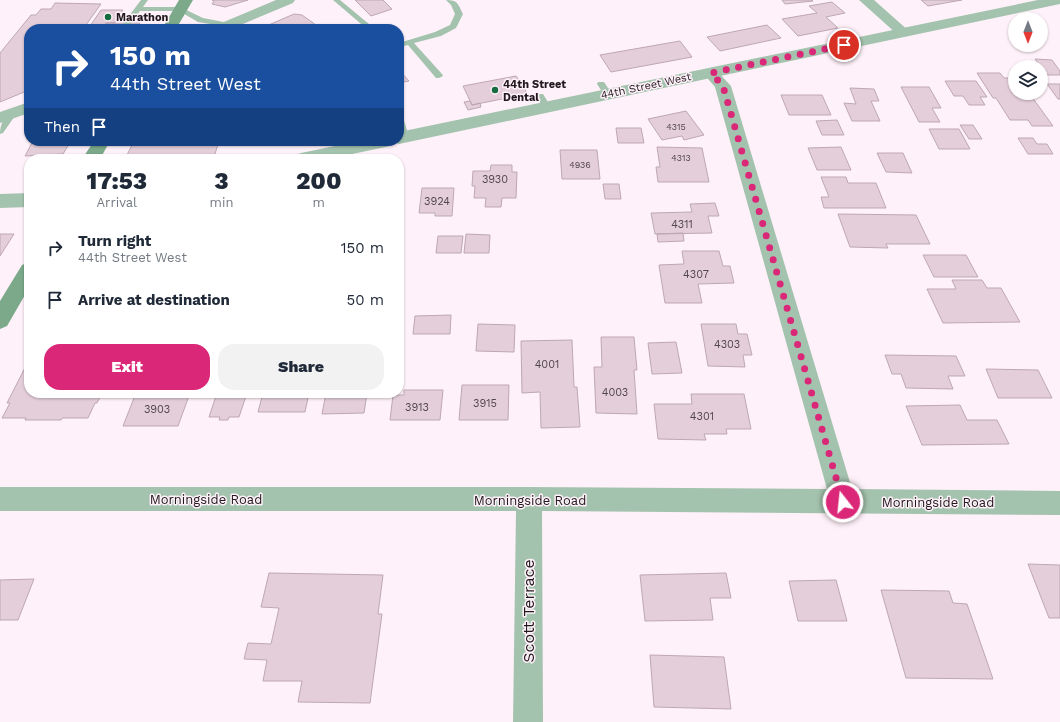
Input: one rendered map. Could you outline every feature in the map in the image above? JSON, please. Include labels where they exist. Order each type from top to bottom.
[{"type":"main road","points":[[172,24],[183,5]]},
{"type":"main road","points":[[0,320],[24,279]]},
{"type":"street","points":[[231,24],[288,0]]},
{"type":"street","points":[[866,0],[903,32]]},
{"type":"street","name":"44th Street West","points":[[404,137],[543,102],[604,89],[711,73],[1058,0]]},
{"type":"street","points":[[711,73],[723,86],[843,502]]},
{"type":"street","points":[[6,116],[24,109]]},
{"type":"street","points":[[325,154],[362,146]]},
{"type":"street","points":[[0,201],[24,200]]},
{"type":"street","name":"Morningside Road","points":[[0,499],[529,499],[843,502],[1060,502]]},
{"type":"street","name":"Scott Terrace","points":[[528,722],[529,499]]},
{"type":"lane","points":[[126,24],[145,0]]},
{"type":"lane","points":[[336,0],[365,24]]},
{"type":"lane","points":[[404,44],[438,34],[453,26],[459,14],[454,4],[449,0]]},
{"type":"lane","points":[[139,9],[183,5],[201,20],[214,24]]},
{"type":"lane","points":[[133,24],[139,9]]},
{"type":"lane","points":[[409,42],[439,76]]},
{"type":"lane","points":[[0,131],[6,116]]},
{"type":"building","points":[[212,0],[248,0],[225,7],[212,4],[214,1]]},
{"type":"building","points":[[355,0],[383,0],[392,9],[371,16]]},
{"type":"building","points":[[782,0],[811,0],[813,1],[785,4]]},
{"type":"building","points":[[921,0],[962,0],[928,6]]},
{"type":"building","points":[[832,2],[845,13],[826,17],[838,28],[798,36],[782,19],[817,13],[809,6]]},
{"type":"building","points":[[55,3],[101,4],[87,24],[24,24],[24,92],[0,102],[0,53],[31,15],[36,15],[41,9],[51,9]]},
{"type":"building","name":"Marathon","points":[[101,10],[123,10],[115,23],[91,24]]},
{"type":"building","points":[[294,14],[302,15],[315,24],[271,24]]},
{"type":"building","points":[[106,23],[140,23],[139,24],[105,24]]},
{"type":"building","points":[[767,25],[781,38],[720,51],[707,37]]},
{"type":"building","points":[[680,41],[692,57],[611,72],[600,55]]},
{"type":"building","points":[[1035,59],[1052,60],[1060,71],[1060,75],[1048,75],[1048,60]]},
{"type":"building","points":[[977,73],[1000,73],[1004,78],[1008,78],[1008,100],[1034,100],[1053,126],[1032,126],[1028,120],[1010,120],[996,98],[993,98]]},
{"type":"building","points":[[404,76],[409,81],[404,82]]},
{"type":"building","name":"44th Street Dental","points":[[516,76],[520,82],[525,81],[527,86],[524,87],[527,94],[472,105],[463,86]]},
{"type":"building","points":[[945,81],[976,81],[987,97],[980,97],[985,105],[969,105],[963,96],[954,96]]},
{"type":"building","points":[[1048,84],[1060,84],[1060,99],[1058,99]]},
{"type":"building","points":[[901,87],[929,87],[941,108],[932,108],[940,122],[919,122]]},
{"type":"building","points":[[850,88],[874,89],[879,101],[871,101],[880,121],[852,121],[844,103],[856,104]]},
{"type":"building","points":[[781,95],[822,95],[831,115],[789,115]]},
{"type":"building","points":[[470,101],[472,105],[480,103],[481,107],[468,110],[464,102]]},
{"type":"building","points":[[686,111],[704,135],[684,140],[682,136],[662,140],[648,119]]},
{"type":"building","points":[[837,120],[844,135],[822,135],[816,121]]},
{"type":"building","points":[[960,125],[973,125],[982,139],[969,139]]},
{"type":"building","points":[[616,128],[641,128],[644,143],[618,143]]},
{"type":"building","points":[[929,129],[959,129],[970,149],[939,149]]},
{"type":"building","points":[[1018,138],[1033,138],[1037,144],[1047,144],[1053,154],[1028,154]]},
{"type":"building","points":[[30,146],[68,146],[63,154],[26,154]]},
{"type":"building","points":[[132,146],[217,146],[215,154],[128,154]]},
{"type":"building","points":[[657,147],[702,148],[709,182],[658,182],[656,167],[660,167]]},
{"type":"building","points":[[841,147],[851,170],[817,170],[808,148]]},
{"type":"building","points":[[560,150],[597,150],[600,179],[562,179]]},
{"type":"building","points":[[877,153],[903,153],[912,173],[886,172]]},
{"type":"building","points":[[491,165],[512,165],[512,172],[517,172],[516,198],[502,198],[501,207],[485,207],[486,198],[474,198],[475,186],[472,186],[473,171],[490,171]]},
{"type":"building","points":[[821,177],[846,177],[848,183],[876,183],[886,208],[824,208],[821,197],[829,197]]},
{"type":"building","points":[[603,184],[619,184],[621,199],[605,199]]},
{"type":"building","points":[[422,188],[454,188],[452,216],[435,216],[435,213],[419,213]]},
{"type":"building","points":[[715,203],[719,216],[708,216],[712,233],[655,234],[651,213],[692,212],[690,204]]},
{"type":"building","points":[[838,214],[916,215],[930,244],[886,244],[888,248],[850,247]]},
{"type":"building","points":[[683,233],[684,241],[658,242],[657,234]]},
{"type":"building","points":[[0,234],[14,234],[0,256]]},
{"type":"building","points":[[466,234],[490,235],[489,253],[464,253]]},
{"type":"building","points":[[438,236],[463,236],[461,253],[436,253]]},
{"type":"building","points":[[682,251],[719,251],[723,266],[730,266],[734,283],[698,284],[702,303],[665,303],[659,265],[684,264]]},
{"type":"building","points":[[923,255],[966,255],[978,277],[934,277]]},
{"type":"building","points":[[952,280],[982,280],[987,288],[1001,288],[1020,322],[943,323],[927,289],[956,289]]},
{"type":"building","points":[[451,315],[450,334],[413,334],[415,316]]},
{"type":"building","points":[[478,324],[515,325],[514,352],[476,351]]},
{"type":"building","points":[[701,324],[736,324],[738,334],[747,334],[752,355],[743,355],[745,367],[708,366]]},
{"type":"building","points":[[601,337],[634,337],[637,370],[634,370],[637,414],[596,413],[594,367],[602,367]]},
{"type":"building","points":[[572,340],[574,387],[577,387],[580,427],[541,428],[540,392],[522,393],[521,341]]},
{"type":"building","points":[[676,342],[682,373],[652,374],[648,343]]},
{"type":"building","points":[[885,355],[956,356],[965,376],[948,376],[953,389],[906,388],[901,374],[892,374]]},
{"type":"building","points":[[986,369],[1038,370],[1052,398],[998,398]]},
{"type":"building","points":[[24,370],[24,398],[100,398],[97,403],[95,403],[88,418],[62,418],[61,420],[25,420],[26,418],[2,418],[10,403],[7,403]]},
{"type":"building","points":[[462,385],[509,385],[508,420],[459,420]]},
{"type":"building","points":[[404,390],[443,390],[440,420],[390,420],[393,398],[404,398]]},
{"type":"building","points":[[691,394],[744,394],[751,429],[726,429],[727,434],[704,434],[706,440],[658,439],[654,404],[692,404]]},
{"type":"building","points":[[134,398],[188,398],[178,426],[123,426]]},
{"type":"building","points":[[215,398],[245,398],[239,417],[229,417],[228,420],[219,420],[220,417],[209,417]]},
{"type":"building","points":[[262,398],[308,398],[305,412],[258,412]]},
{"type":"building","points":[[325,398],[366,398],[364,413],[322,414]]},
{"type":"building","points":[[960,405],[967,420],[997,420],[1009,444],[922,445],[906,406]]},
{"type":"building","points":[[1028,564],[1060,565],[1060,618],[1049,618]]},
{"type":"building","points":[[269,573],[383,575],[378,614],[382,614],[370,703],[298,702],[302,681],[263,681],[267,660],[244,659],[248,643],[271,644],[279,608],[261,607]]},
{"type":"building","points":[[726,573],[731,598],[710,598],[713,620],[645,621],[640,575]]},
{"type":"building","points":[[34,579],[18,620],[0,620],[0,580]]},
{"type":"building","points":[[836,580],[847,621],[798,621],[789,581]]},
{"type":"building","points":[[881,590],[949,591],[953,603],[967,604],[993,679],[906,678]]},
{"type":"building","points":[[650,655],[724,657],[731,709],[654,707]]},
{"type":"place","name":"Marathon","points":[[108,17]]},
{"type":"place","name":"44th Street Dental","points":[[495,90]]},
{"type":"route","points":[[843,502],[723,86],[711,73],[844,45]]}]
